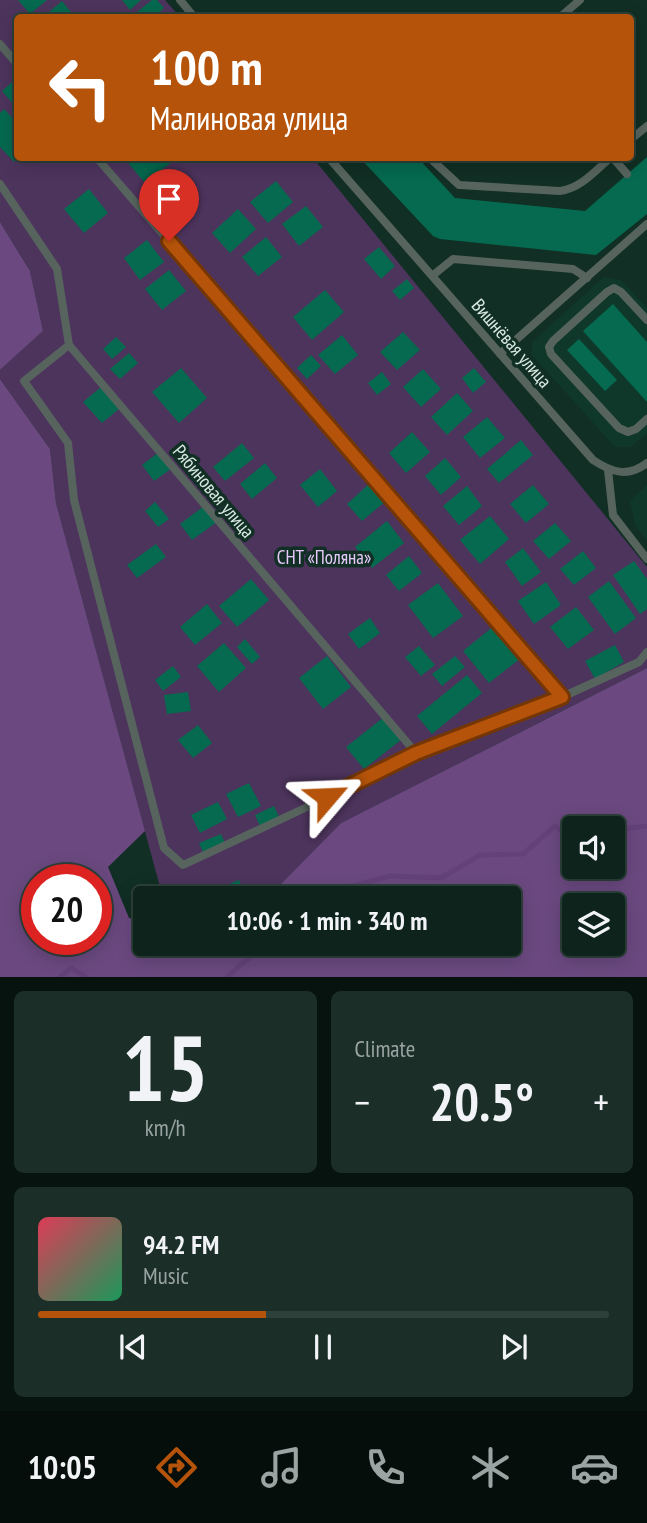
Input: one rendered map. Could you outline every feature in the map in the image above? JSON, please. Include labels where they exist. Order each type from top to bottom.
[{"type":"lane","points":[[180,0],[192,14]]},
{"type":"lane","points":[[564,14],[580,0]]},
{"type":"lane","points":[[0,44],[14,60]]},
{"type":"lane","points":[[100,161],[562,697]]},
{"type":"lane","name":"Вишнёвая улица","points":[[332,161],[593,460],[608,470]]},
{"type":"lane","points":[[433,161],[459,185],[560,191],[571,189],[608,161]]},
{"type":"lane","points":[[615,161],[627,174]]},
{"type":"lane","points":[[0,184],[57,269],[69,345],[24,381],[68,443],[74,500],[164,848],[183,864],[416,753],[562,697],[639,662],[647,652]]},
{"type":"lane","points":[[500,354],[647,224]]},
{"type":"lane","points":[[432,276],[453,259],[573,269],[586,278]]},
{"type":"lane","points":[[647,320],[614,288],[580,316],[549,347],[551,354],[618,428],[628,432],[647,419]]},
{"type":"lane","name":"Рябиновая улица","points":[[69,345],[416,753]]},
{"type":"lane","points":[[647,463],[627,473],[608,470],[613,514],[647,559]]},
{"type":"shaded area","points":[[0,222],[30,271],[43,331],[0,370]]},
{"type":"shaded area","points":[[604,277],[621,280],[647,308],[647,433],[631,447],[615,447],[531,354],[532,342]]},
{"type":"shaded area","points":[[0,379],[50,449],[56,503],[145,831],[111,864],[21,864],[21,955],[112,955],[112,877],[129,918],[133,919],[133,956],[521,956],[521,886],[279,886],[341,823],[647,668],[647,977],[0,977]]},
{"type":"shaded area","points":[[647,485],[647,541],[635,525],[630,501]]},
{"type":"green space","name":"СНТ «Поляна»","points":[[0,0],[165,0],[177,14],[14,14],[14,161],[315,161],[647,567],[647,668],[341,823],[279,886],[160,886],[56,503],[50,449],[0,379],[0,370],[43,331],[30,271],[0,222]]},
{"type":"building","points":[[18,0],[47,0],[30,14]]},
{"type":"building","points":[[122,0],[141,0],[130,10]]},
{"type":"building","points":[[152,0],[157,0],[164,8],[157,14],[137,12]]},
{"type":"building","points":[[62,1],[73,14],[47,14]]},
{"type":"building","points":[[14,80],[14,105],[2,91]]},
{"type":"building","points":[[4,109],[14,120],[14,162],[0,147],[0,113]]},
{"type":"building","points":[[647,157],[647,214],[596,255],[440,239],[433,236],[363,161],[421,161],[455,198],[585,211]]},
{"type":"building","points":[[127,161],[173,161],[145,183]]},
{"type":"building","points":[[276,181],[293,202],[268,223],[250,202]]},
{"type":"building","points":[[89,189],[108,213],[84,233],[64,209]]},
{"type":"building","points":[[306,206],[323,227],[299,246],[282,224]]},
{"type":"building","points":[[238,209],[256,229],[230,253],[212,233]]},
{"type":"building","points":[[266,237],[282,257],[258,276],[242,257]]},
{"type":"building","points":[[147,240],[164,262],[140,280],[124,258]]},
{"type":"building","points":[[379,247],[395,266],[381,279],[364,259]]},
{"type":"building","points":[[169,270],[186,291],[162,310],[145,289]]},
{"type":"building","points":[[407,279],[414,288],[400,300],[392,291]]},
{"type":"building","points":[[325,290],[344,312],[312,340],[293,317]]},
{"type":"building","points":[[613,304],[647,342],[647,402],[583,331]]},
{"type":"building","points":[[403,332],[420,350],[397,370],[380,352]]},
{"type":"building","points":[[342,335],[358,355],[335,374],[318,355]]},
{"type":"building","points":[[116,337],[126,347],[112,359],[103,349]]},
{"type":"building","points":[[579,339],[617,380],[605,391],[567,350]]},
{"type":"building","points":[[129,353],[138,363],[120,379],[110,369]]},
{"type":"building","points":[[311,355],[321,366],[307,379],[297,368]]},
{"type":"building","points":[[181,368],[207,398],[179,423],[152,392]]},
{"type":"building","points":[[474,368],[486,382],[473,393],[462,378]]},
{"type":"building","points":[[423,369],[441,389],[421,407],[403,387]]},
{"type":"building","points":[[382,372],[391,384],[377,395],[368,383]]},
{"type":"building","points":[[101,387],[119,409],[102,423],[83,402]]},
{"type":"building","points":[[457,393],[473,411],[447,435],[431,417]]},
{"type":"building","points":[[487,417],[505,438],[480,458],[463,437]]},
{"type":"building","points":[[412,432],[430,452],[406,473],[389,453]]},
{"type":"building","points":[[521,440],[533,455],[499,483],[487,469]]},
{"type":"building","points":[[242,443],[254,458],[225,481],[213,467]]},
{"type":"building","points":[[159,452],[171,469],[154,481],[142,465]]},
{"type":"building","points":[[445,458],[461,477],[441,495],[425,476]]},
{"type":"building","points":[[265,463],[277,478],[252,499],[240,484]]},
{"type":"building","points":[[320,469],[337,491],[318,507],[300,485]]},
{"type":"building","points":[[370,483],[386,501],[362,521],[347,504]]},
{"type":"building","points":[[533,485],[549,504],[526,523],[510,504]]},
{"type":"building","points":[[467,486],[482,506],[459,525],[443,506]]},
{"type":"building","points":[[155,502],[169,519],[158,527],[145,511]]},
{"type":"building","points":[[204,506],[217,522],[192,540],[180,524]]},
{"type":"building","points":[[490,516],[509,539],[480,564],[460,540]]},
{"type":"building","points":[[387,521],[404,543],[372,568],[355,547]]},
{"type":"building","points":[[555,523],[571,541],[549,559],[533,541]]},
{"type":"building","points":[[156,544],[166,557],[137,578],[127,565]]},
{"type":"building","points":[[523,548],[541,572],[522,586],[505,562]]},
{"type":"building","points":[[583,551],[596,568],[574,585],[560,569]]},
{"type":"building","points":[[409,556],[422,573],[399,591],[386,575]]},
{"type":"building","points":[[634,561],[647,579],[647,609],[640,614],[613,575]]},
{"type":"building","points":[[251,579],[269,600],[237,627],[219,606]]},
{"type":"building","points":[[609,581],[636,618],[615,634],[588,597]]},
{"type":"building","points":[[546,582],[561,605],[534,624],[518,601]]},
{"type":"building","points":[[438,583],[463,616],[433,638],[408,605]]},
{"type":"building","points":[[207,604],[222,623],[195,645],[180,627]]},
{"type":"building","points":[[576,607],[594,630],[568,649],[550,627]]},
{"type":"building","points":[[370,618],[380,633],[359,649],[348,634]]},
{"type":"building","points":[[495,625],[521,658],[489,683],[463,651]]},
{"type":"building","points":[[245,639],[260,657],[252,664],[237,647]]},
{"type":"building","points":[[224,643],[246,668],[219,692],[197,666]]},
{"type":"building","points":[[615,645],[624,662],[595,679],[585,661]]},
{"type":"building","points":[[419,646],[435,665],[421,676],[405,657]]},
{"type":"building","points":[[327,656],[351,687],[323,709],[299,678]]},
{"type":"building","points":[[455,656],[465,667],[442,686],[432,674]]},
{"type":"building","points":[[173,666],[181,677],[163,691],[155,680]]},
{"type":"building","points":[[467,675],[482,693],[432,734],[417,716]]},
{"type":"building","points":[[188,692],[191,711],[167,714],[164,695]]},
{"type":"building","points":[[384,717],[401,740],[364,769],[346,747]]},
{"type":"building","points":[[198,725],[212,743],[193,758],[178,740]]},
{"type":"building","points":[[249,783],[261,806],[238,817],[226,794]]},
{"type":"building","points":[[218,802],[227,819],[200,833],[191,815]]},
{"type":"building","points":[[274,806],[279,817],[260,826],[255,815]]},
{"type":"building","points":[[221,834],[225,843],[203,852],[199,843]]},
{"type":"building","points":[[239,880],[241,886],[224,886]]},
{"type":"waterway","points":[[353,886],[390,876],[441,878],[480,855],[523,854],[555,826],[562,832]]},
{"type":"waterway","points":[[625,829],[647,826]]},
{"type":"waterway","points":[[227,977],[251,956]]},
{"type":"waterway","points":[[60,977],[71,968],[86,977]]},
{"type":"route","points":[[169,241],[562,697],[416,753],[327,797]]}]
